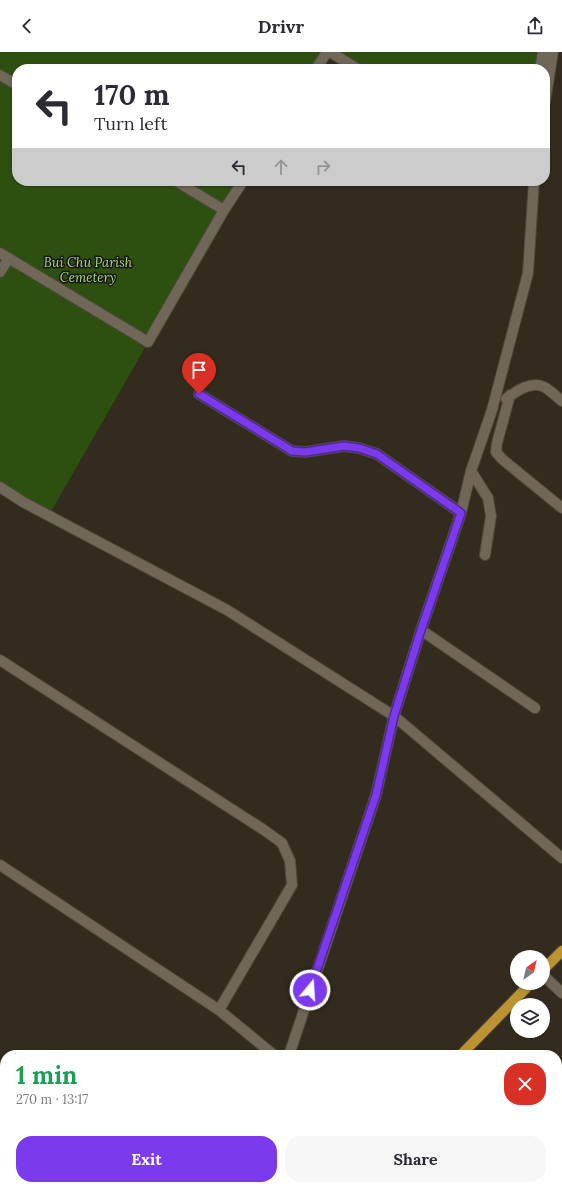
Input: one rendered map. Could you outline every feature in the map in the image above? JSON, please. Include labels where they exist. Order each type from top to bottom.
[{"type":"main road","points":[[550,963],[562,951]]},
{"type":"main road","points":[[466,1050],[524,990]]},
{"type":"street","points":[[319,64],[327,52]]},
{"type":"street","points":[[330,52],[350,64]]},
{"type":"street","points":[[541,64],[543,52]]},
{"type":"street","points":[[550,71],[553,52]]},
{"type":"street","points":[[0,75],[12,82]]},
{"type":"street","points":[[184,186],[224,210]]},
{"type":"street","points":[[0,272],[4,256],[148,342],[224,210],[240,186]]},
{"type":"street","points":[[291,1050],[376,795],[394,716],[421,630],[461,513],[471,471],[492,410],[528,273],[534,186]]},
{"type":"street","points":[[492,410],[510,395],[534,385],[544,387],[562,401]]},
{"type":"street","points":[[199,394],[292,451],[305,452],[344,446],[359,448],[377,454],[461,513]]},
{"type":"street","points":[[510,395],[496,452],[502,459],[562,508]]},
{"type":"street","points":[[471,471],[488,498],[491,516],[485,555]]},
{"type":"street","points":[[0,488],[23,502],[227,610],[394,716],[562,858]]},
{"type":"street","points":[[421,630],[535,708]]},
{"type":"street","points":[[0,660],[282,843],[290,861],[292,885],[219,1010]]},
{"type":"street","points":[[0,865],[219,1010],[268,1050]]},
{"type":"street","points":[[550,982],[562,993]]},
{"type":"green space","name":"Bui Chu Parish Cemetery","points":[[0,52],[553,52],[550,71],[550,64],[342,64],[330,57],[325,64],[12,64],[12,186],[241,186],[224,210],[49,515],[0,485]]},
{"type":"route","points":[[199,394],[292,451],[305,452],[344,446],[359,448],[377,454],[461,513],[421,630],[394,716],[376,795],[310,990]]}]
